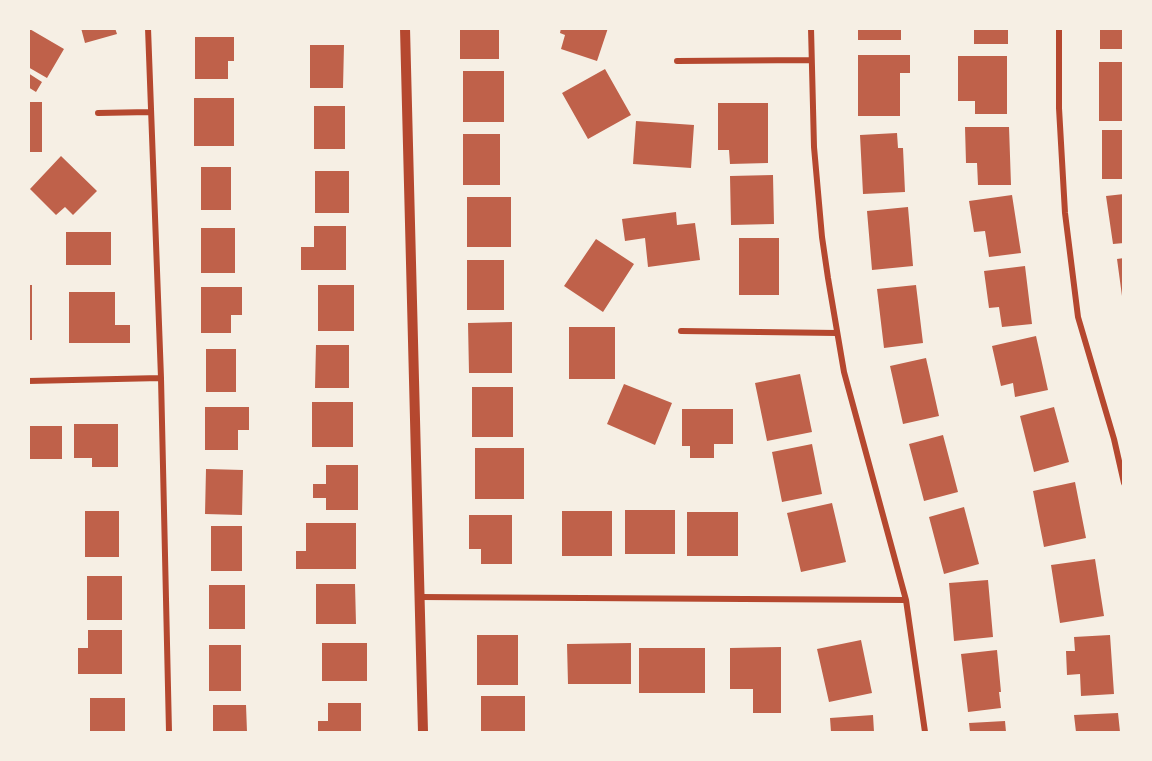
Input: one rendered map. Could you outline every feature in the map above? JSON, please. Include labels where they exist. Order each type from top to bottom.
[{"type":"street","points":[[148,28],[161,378],[169,732]]},
{"type":"street","points":[[405,28],[423,732]]},
{"type":"street","points":[[811,28],[814,147],[822,237],[837,333],[855,415],[906,600],[925,732]]},
{"type":"street","points":[[1059,28],[1059,108],[1065,213],[1078,317],[1114,439],[1124,483]]},
{"type":"street","points":[[677,61],[811,60]]},
{"type":"street","points":[[98,113],[150,112]]},
{"type":"street","points":[[681,331],[837,333]]},
{"type":"street","points":[[28,381],[161,378]]},
{"type":"street","points":[[420,597],[906,600]]},
{"type":"building","points":[[28,28],[64,49],[47,78],[28,67]]},
{"type":"building","points":[[81,28],[115,28],[117,34],[85,43]]},
{"type":"building","points":[[460,28],[499,28],[499,59],[460,59]]},
{"type":"building","points":[[561,28],[608,28],[597,61],[561,49],[565,35],[560,33]]},
{"type":"building","points":[[858,28],[901,28],[901,40],[858,40]]},
{"type":"building","points":[[974,28],[1008,28],[1008,44],[974,44]]},
{"type":"building","points":[[1100,28],[1124,28],[1124,49],[1100,49]]},
{"type":"building","points":[[195,37],[234,37],[234,61],[228,61],[228,79],[195,79]]},
{"type":"building","points":[[310,45],[344,45],[343,88],[310,88]]},
{"type":"building","points":[[858,55],[910,55],[910,73],[900,73],[900,116],[858,116]]},
{"type":"building","points":[[958,56],[1007,56],[1007,114],[975,114],[975,101],[958,101]]},
{"type":"building","points":[[1099,62],[1124,62],[1124,121],[1099,121]]},
{"type":"building","points":[[605,69],[631,115],[588,139],[562,93]]},
{"type":"building","points":[[463,71],[504,71],[504,122],[463,122]]},
{"type":"building","points":[[28,73],[42,82],[36,92],[28,87]]},
{"type":"building","points":[[194,98],[234,98],[234,146],[194,146]]},
{"type":"building","points":[[28,102],[42,102],[42,152],[28,152]]},
{"type":"building","points":[[718,103],[768,103],[768,163],[730,164],[729,150],[718,150]]},
{"type":"building","points":[[314,106],[345,106],[345,149],[314,149]]},
{"type":"building","points":[[636,121],[694,125],[691,168],[633,164]]},
{"type":"building","points":[[965,127],[1009,127],[1011,185],[978,185],[977,163],[966,163]]},
{"type":"building","points":[[1102,130],[1124,130],[1124,179],[1102,179]]},
{"type":"building","points":[[897,133],[898,148],[903,148],[905,192],[863,194],[860,135]]},
{"type":"building","points":[[463,134],[500,134],[500,185],[463,185]]},
{"type":"building","points":[[61,156],[97,191],[73,215],[65,207],[56,215],[30,189]]},
{"type":"building","points":[[201,167],[231,167],[231,210],[201,210]]},
{"type":"building","points":[[315,171],[349,171],[349,213],[315,213]]},
{"type":"building","points":[[773,175],[774,224],[731,225],[730,176]]},
{"type":"building","points":[[1124,194],[1124,243],[1113,244],[1106,196]]},
{"type":"building","points":[[1012,195],[1021,253],[989,257],[985,231],[974,232],[969,201]]},
{"type":"building","points":[[467,197],[511,197],[511,247],[467,247]]},
{"type":"building","points":[[908,207],[913,266],[872,270],[867,211]]},
{"type":"building","points":[[676,212],[677,225],[695,223],[700,260],[648,267],[645,238],[625,241],[622,219]]},
{"type":"building","points":[[314,226],[346,226],[346,270],[301,270],[301,247],[314,247]]},
{"type":"building","points":[[201,228],[235,228],[235,273],[201,273]]},
{"type":"building","points":[[66,232],[111,232],[111,265],[66,265]]},
{"type":"building","points":[[739,238],[779,238],[779,295],[739,295]]},
{"type":"building","points":[[596,239],[634,264],[603,312],[564,286]]},
{"type":"building","points":[[1124,258],[1124,296],[1122,296],[1117,259]]},
{"type":"building","points":[[467,260],[504,260],[504,310],[467,310]]},
{"type":"building","points":[[1025,266],[1032,324],[1002,327],[999,307],[989,308],[984,271]]},
{"type":"building","points":[[28,285],[32,285],[32,340],[28,340]]},
{"type":"building","points":[[318,285],[354,285],[354,331],[318,331]]},
{"type":"building","points":[[916,285],[923,343],[884,348],[877,289]]},
{"type":"building","points":[[201,287],[242,287],[242,315],[231,315],[231,333],[201,333]]},
{"type":"building","points":[[69,292],[115,292],[115,325],[130,325],[130,343],[69,343]]},
{"type":"building","points":[[512,322],[512,373],[469,373],[468,323]]},
{"type":"building","points":[[569,327],[615,327],[615,379],[569,379]]},
{"type":"building","points":[[1036,336],[1048,390],[1015,397],[1013,383],[1001,386],[992,346]]},
{"type":"building","points":[[316,345],[349,345],[349,388],[315,388]]},
{"type":"building","points":[[206,349],[236,349],[236,392],[206,392]]},
{"type":"building","points":[[926,358],[939,416],[903,424],[890,366]]},
{"type":"building","points":[[800,374],[812,432],[767,441],[755,383]]},
{"type":"building","points":[[624,384],[672,403],[655,445],[607,424]]},
{"type":"building","points":[[472,387],[513,387],[513,437],[472,437]]},
{"type":"building","points":[[312,402],[353,402],[353,447],[312,447]]},
{"type":"building","points":[[205,407],[249,407],[249,430],[238,430],[238,450],[205,450]]},
{"type":"building","points":[[1054,407],[1069,462],[1034,472],[1020,416]]},
{"type":"building","points":[[682,409],[733,409],[733,444],[714,444],[714,458],[690,458],[690,446],[682,446]]},
{"type":"building","points":[[74,424],[118,424],[118,467],[92,467],[92,458],[74,458]]},
{"type":"building","points":[[28,426],[62,426],[62,459],[28,459]]},
{"type":"building","points":[[943,435],[958,492],[924,501],[909,444]]},
{"type":"building","points":[[812,444],[822,494],[782,502],[772,452]]},
{"type":"building","points":[[475,448],[524,448],[524,499],[475,499]]},
{"type":"building","points":[[326,465],[358,465],[358,510],[326,510],[326,498],[313,498],[313,484],[326,484]]},
{"type":"building","points":[[206,469],[243,470],[242,515],[205,514]]},
{"type":"building","points":[[1075,482],[1086,538],[1044,547],[1033,491]]},
{"type":"building","points":[[832,503],[846,562],[801,572],[787,513]]},
{"type":"building","points":[[964,507],[979,564],[944,574],[929,517]]},
{"type":"building","points":[[625,510],[675,510],[675,554],[625,554]]},
{"type":"building","points":[[85,511],[119,511],[119,557],[85,557]]},
{"type":"building","points":[[562,511],[612,511],[612,556],[562,556]]},
{"type":"building","points":[[687,512],[738,512],[738,556],[687,556]]},
{"type":"building","points":[[469,515],[512,515],[512,564],[481,564],[481,549],[469,549]]},
{"type":"building","points":[[306,523],[356,523],[356,569],[296,569],[296,551],[306,551]]},
{"type":"building","points":[[211,526],[242,526],[242,571],[211,571]]},
{"type":"building","points":[[1095,559],[1104,616],[1060,623],[1051,565]]},
{"type":"building","points":[[87,576],[122,576],[122,620],[87,620]]},
{"type":"building","points":[[988,580],[993,637],[954,641],[949,583]]},
{"type":"building","points":[[316,584],[355,584],[356,624],[316,624]]},
{"type":"building","points":[[209,585],[245,585],[245,629],[209,629]]},
{"type":"building","points":[[88,630],[122,630],[122,674],[78,674],[78,648],[88,648]]},
{"type":"building","points":[[477,635],[518,635],[518,685],[477,685]]},
{"type":"building","points":[[1110,635],[1114,694],[1081,696],[1080,674],[1067,675],[1066,651],[1075,651],[1074,637]]},
{"type":"building","points":[[861,640],[872,693],[829,702],[817,649]]},
{"type":"building","points":[[322,643],[367,643],[367,681],[322,681]]},
{"type":"building","points":[[631,643],[631,684],[568,684],[567,644]]},
{"type":"building","points":[[209,645],[241,645],[241,691],[209,691]]},
{"type":"building","points":[[781,647],[781,713],[753,713],[753,689],[730,689],[730,648]]},
{"type":"building","points":[[639,648],[705,648],[705,693],[639,693]]},
{"type":"building","points":[[997,650],[1001,708],[968,712],[961,654]]},
{"type":"building","points":[[481,696],[525,696],[525,732],[481,732]]},
{"type":"building","points":[[90,698],[125,698],[125,732],[90,732]]},
{"type":"building","points":[[328,703],[361,703],[361,732],[318,732],[318,721],[328,721]]},
{"type":"building","points":[[213,705],[246,705],[247,732],[213,732]]},
{"type":"building","points":[[1118,713],[1120,732],[1076,732],[1074,715]]},
{"type":"building","points":[[873,715],[874,732],[831,732],[830,718]]},
{"type":"building","points":[[1005,721],[1006,732],[970,732],[969,723]]}]
